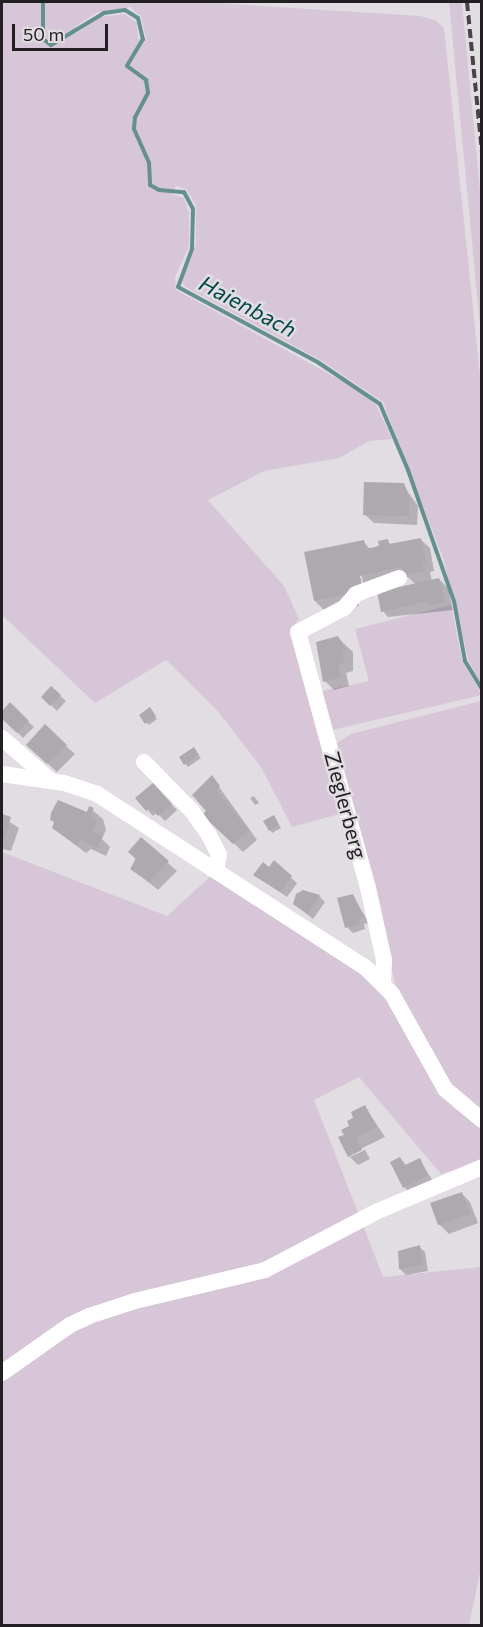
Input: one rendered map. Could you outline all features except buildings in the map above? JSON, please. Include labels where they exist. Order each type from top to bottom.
[{"type":"street","name":"Zieglerberg","points":[[383,981],[384,960],[368,888],[298,632],[344,608],[356,594],[399,578]]},
{"type":"street","points":[[2,738],[50,780]]},
{"type":"street","points":[[144,762],[201,823],[218,850],[216,870]]},
{"type":"street","name":"Zieglerberg","points":[[2,774],[50,780],[97,795],[216,870],[383,981],[445,1089],[482,1120]]},
{"type":"street","points":[[2,1373],[60,1331],[89,1316],[135,1301],[265,1270],[363,1219],[482,1167]]},
{"type":"shaded area","points":[[2,2],[41,2],[42,18],[46,2],[199,2],[420,16],[435,20],[444,28],[482,396],[481,684],[469,662],[443,558],[383,402],[322,361],[184,286],[182,280],[196,244],[196,205],[186,189],[176,186],[172,194],[184,198],[189,213],[189,246],[175,277],[176,290],[362,392],[376,405],[392,439],[369,441],[339,458],[264,471],[208,500],[284,586],[301,623],[298,619],[293,628],[343,813],[292,827],[261,767],[217,710],[166,660],[95,703],[2,615]],"holes":[[[130,7],[141,17],[146,39],[138,39],[137,23],[125,14],[100,17],[75,34],[75,27],[96,13]]]},
{"type":"shaded area","points":[[449,2],[462,2],[481,202],[481,335]]},
{"type":"shaded area","points":[[451,605],[462,660],[482,695],[332,730],[318,692],[369,681],[355,629]]},
{"type":"shaded area","points":[[481,701],[481,1114],[459,1097],[397,990],[334,745],[351,734]]},
{"type":"shaded area","points":[[2,852],[167,916],[212,875],[365,976],[390,1002],[440,1093],[454,1108],[481,1126],[481,1162],[441,1174],[359,1077],[314,1100],[359,1215],[261,1265],[155,1290],[2,1367]]},
{"type":"shaded area","points":[[363,1225],[383,1277],[481,1267],[482,1563],[469,1625],[2,1626],[2,1380],[93,1319],[246,1281]]},
{"type":"waterway","name":"Haienbach","points":[[43,2],[43,39],[51,45],[104,13],[125,10],[138,18],[143,39],[127,66],[146,80],[148,93],[135,117],[134,129],[149,163],[150,185],[159,190],[184,192],[193,209],[192,249],[178,287],[319,363],[380,404],[408,470],[454,601],[465,661],[482,689]]},
{"type":"railway","points":[[467,2],[482,151]]}]
